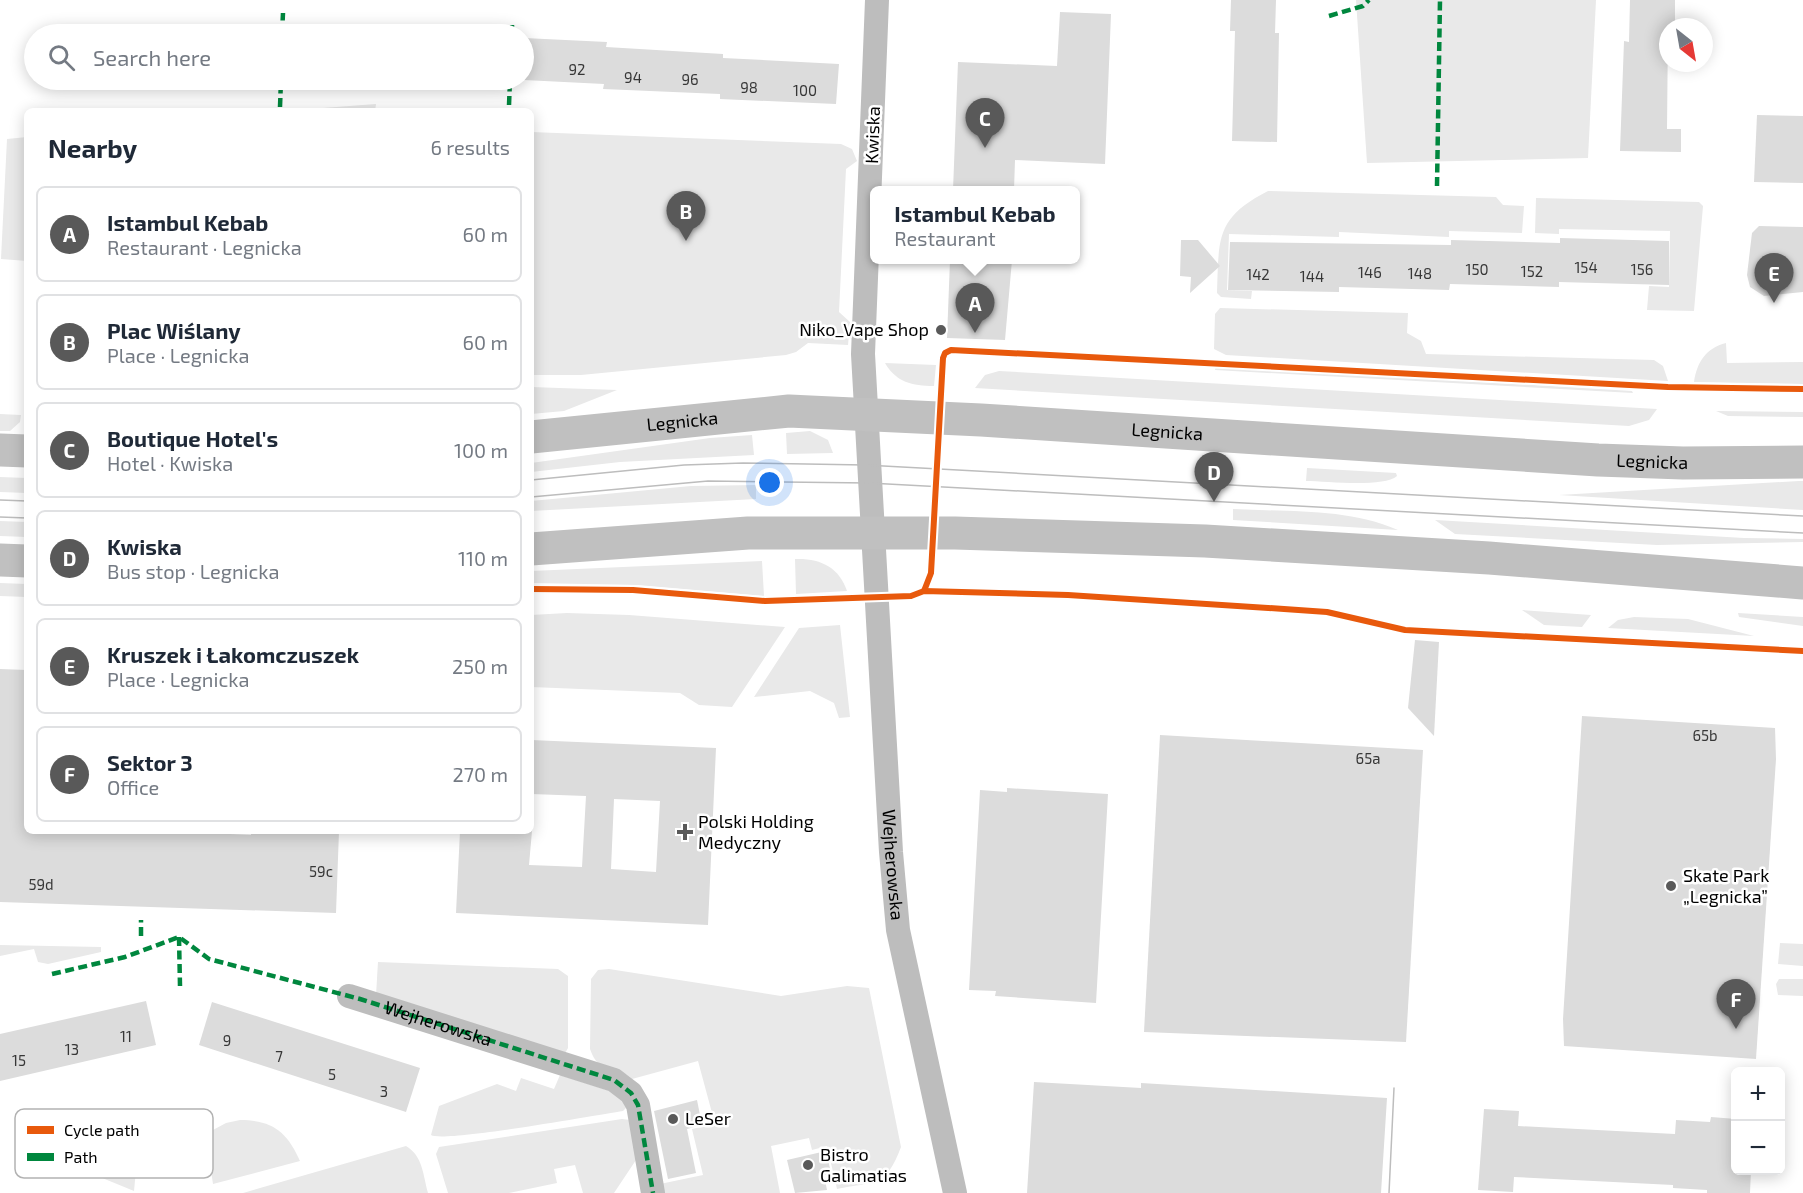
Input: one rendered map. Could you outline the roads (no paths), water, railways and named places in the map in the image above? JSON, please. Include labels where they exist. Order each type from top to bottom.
[{"type":"main road","name":"Legnicka","points":[[534,437],[763,412],[867,413],[1598,460],[1683,464],[1803,462]]},
{"type":"main road","points":[[0,450],[24,451]]},
{"type":"main road","points":[[534,549],[748,533],[955,533],[1147,538],[1489,558],[1803,583]]},
{"type":"main road","points":[[0,560],[24,561]]},
{"type":"street","name":"Kwiska","points":[[870,186],[878,0]]},
{"type":"street","name":"Kwiska","points":[[870,189],[863,354],[874,534]]},
{"type":"street","name":"Wejherowska","points":[[874,534],[891,852],[898,930],[948,1191]]},
{"type":"street","name":"Wejherowska","points":[[349,996],[614,1080],[631,1093],[638,1105],[653,1193]]},
{"type":"tram line","points":[[534,480],[684,465],[743,463],[865,465],[1803,516]]},
{"type":"tram line","points":[[534,497],[708,481],[869,483],[1803,533]]},
{"type":"tram line","points":[[0,500],[24,501]]},
{"type":"tram line","points":[[0,517],[24,518]]},
{"type":"tram line","points":[[1389,1193],[1394,1088]]},
{"type":"place","name":"Boutique Hotel's","points":[[985,148]]},
{"type":"place","name":"Plac Wiślany","points":[[686,241]]},
{"type":"place","name":"Kruszek i Łakomczuszek","points":[[1774,303]]},
{"type":"place","name":"Niko_Vape Shop","points":[[941,330]]},
{"type":"place","name":"Istambul Kebab","points":[[975,333]]},
{"type":"place","name":"Kwiska","points":[[1214,502]]},
{"type":"place","name":"Polski Holding Medyczny","points":[[685,832]]},
{"type":"place","name":"Skate Park „Legnicka”","points":[[1671,886]]},
{"type":"place","name":"Sektor 3","points":[[1736,1029]]},
{"type":"place","name":"LeSer","points":[[673,1119]]},
{"type":"place","name":"Bistro Galimatias","points":[[808,1165]]}]
